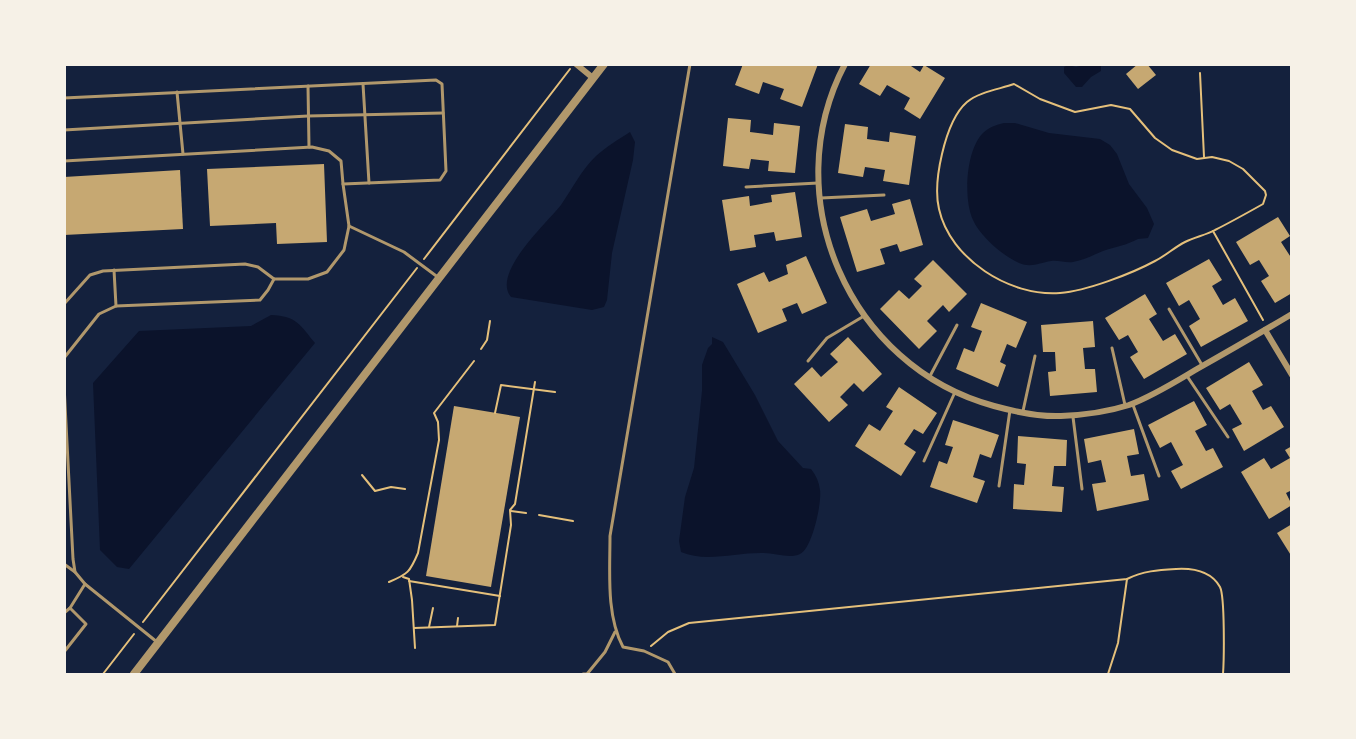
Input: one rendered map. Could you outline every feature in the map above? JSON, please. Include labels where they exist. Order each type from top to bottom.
[{"type":"street","points":[[575,64],[593,78]]},
{"type":"street","points":[[134,675],[604,64]]},
{"type":"street","points":[[845,64],[831,96],[822,127],[818,183],[826,238],[841,277],[864,316],[914,368],[955,392],[982,403],[1023,413],[1059,416],[1097,412],[1133,403],[1160,391],[1292,314]]},
{"type":"street","points":[[1265,330],[1292,375]]},
{"type":"lane","points":[[675,675],[668,662],[644,651],[623,647],[615,632],[610,576],[610,536],[690,64]]},
{"type":"lane","points":[[64,98],[435,80],[442,84],[446,171],[440,180],[343,184]]},
{"type":"lane","points":[[363,84],[369,183]]},
{"type":"lane","points":[[308,86],[309,147]]},
{"type":"lane","points":[[177,92],[183,154]]},
{"type":"lane","points":[[64,130],[308,116],[443,113]]},
{"type":"lane","points":[[64,161],[309,147],[329,151],[341,161],[349,226],[344,250],[327,272],[309,279],[274,279],[258,267],[245,264],[103,271],[90,275],[64,304]]},
{"type":"lane","points":[[746,187],[818,183]]},
{"type":"lane","points":[[819,198],[884,195]]},
{"type":"lane","points":[[349,226],[404,252],[440,278]]},
{"type":"lane","points":[[114,270],[116,306]]},
{"type":"lane","points":[[64,358],[99,314],[116,306],[260,300],[274,279]]},
{"type":"lane","points":[[1168,309],[1203,366]]},
{"type":"lane","points":[[808,361],[827,338],[864,316]]},
{"type":"lane","points":[[930,377],[957,325]]},
{"type":"lane","points":[[1112,348],[1125,405]]},
{"type":"lane","points":[[1023,413],[1035,356]]},
{"type":"lane","points":[[1187,375],[1228,437]]},
{"type":"lane","points":[[64,386],[75,572]]},
{"type":"lane","points":[[924,461],[955,392]]},
{"type":"lane","points":[[1133,403],[1159,476]]},
{"type":"lane","points":[[999,486],[1010,411]]},
{"type":"lane","points":[[1072,415],[1082,489]]},
{"type":"lane","points":[[64,564],[158,643]]},
{"type":"lane","points":[[64,613],[70,609],[85,584]]},
{"type":"lane","points":[[64,652],[86,624],[70,609]]},
{"type":"lane","points":[[586,674],[605,652],[615,632]]},
{"type":"path","points":[[103,675],[575,64]]},
{"type":"path","points":[[1200,73],[1204,157]]},
{"type":"path","points":[[1014,84],[1040,99],[1075,112],[1101,106],[1130,109],[1155,138],[1172,150],[1197,159],[1204,157],[1223,159],[1243,169],[1261,186],[1266,195],[1263,204],[1213,231],[1186,242],[1148,264],[1114,278],[1063,293],[1032,292],[1005,283],[987,272],[962,252],[946,230],[937,199],[944,144],[969,100],[1014,84]]},
{"type":"path","points":[[1213,231],[1264,320]]},
{"type":"path","points":[[482,349],[487,340],[490,321]]},
{"type":"path","points":[[389,582],[403,577],[414,563],[421,541],[440,440],[440,430],[434,413],[474,361]]},
{"type":"path","points":[[414,628],[495,625],[511,525],[510,510],[515,504],[535,382]]},
{"type":"path","points":[[495,413],[501,385],[555,392]]},
{"type":"path","points":[[362,475],[375,491],[391,487],[405,489]]},
{"type":"path","points":[[510,510],[526,513]]},
{"type":"path","points":[[539,515],[573,521]]},
{"type":"path","points":[[644,651],[668,632],[689,623],[1127,579],[1142,572],[1186,568],[1202,571],[1212,577],[1221,589],[1223,675]]},
{"type":"path","points":[[403,577],[409,581],[500,596]]},
{"type":"path","points":[[1108,675],[1118,643],[1127,579]]},
{"type":"path","points":[[409,581],[415,648]]},
{"type":"path","points":[[429,627],[433,608]]},
{"type":"path","points":[[457,626],[458,618]]},
{"type":"water","points":[[1101,65],[1101,71],[1091,77],[1082,87],[1076,87],[1064,73],[1064,67]]},
{"type":"water","points":[[1004,123],[1015,123],[1049,133],[1100,139],[1110,145],[1117,154],[1129,184],[1147,208],[1154,224],[1148,238],[1138,239],[1073,262],[1054,261],[1027,265],[999,251],[986,239],[973,220],[967,187],[970,162],[977,141],[988,129]]},
{"type":"water","points":[[630,132],[635,142],[633,160],[612,253],[607,300],[604,307],[592,310],[511,297],[507,287],[508,275],[523,249],[561,205],[591,161],[604,149]]},
{"type":"water","points":[[271,315],[287,317],[297,323],[315,343],[129,569],[117,567],[100,550],[93,383],[139,331],[251,326]]},
{"type":"water","points":[[712,337],[723,342],[755,395],[778,441],[803,468],[811,469],[817,479],[820,487],[818,515],[808,544],[800,554],[787,556],[754,553],[701,557],[681,552],[679,541],[685,497],[694,468],[702,391],[702,365],[708,348],[712,344]]},
{"type":"building","points":[[743,64],[818,64],[802,107],[780,99],[784,89],[763,82],[759,94],[735,85]]},
{"type":"building","points":[[871,64],[908,64],[920,72],[924,65],[945,78],[920,119],[904,109],[910,98],[887,85],[880,96],[859,84]]},
{"type":"building","points":[[1138,64],[1147,64],[1156,75],[1138,89],[1126,74]]},
{"type":"building","points":[[728,118],[751,120],[750,132],[773,135],[774,123],[800,126],[795,173],[768,171],[769,161],[751,159],[749,169],[723,166]]},
{"type":"building","points":[[845,124],[868,127],[867,139],[889,142],[890,132],[916,136],[909,185],[883,181],[885,170],[865,167],[863,177],[838,173]]},
{"type":"building","points":[[324,164],[327,242],[277,244],[276,223],[210,226],[207,169]]},
{"type":"building","points":[[180,170],[183,229],[64,235],[64,177]]},
{"type":"building","points":[[795,192],[802,237],[776,241],[774,232],[754,235],[756,247],[730,251],[722,200],[749,196],[750,206],[772,202],[771,195]]},
{"type":"building","points":[[910,199],[923,245],[900,252],[897,244],[880,249],[885,264],[857,272],[840,217],[867,209],[871,221],[895,214],[892,204]]},
{"type":"building","points":[[1278,217],[1290,236],[1281,242],[1292,259],[1292,293],[1275,303],[1261,281],[1269,276],[1259,260],[1250,265],[1236,242]]},
{"type":"building","points":[[806,256],[827,303],[802,314],[797,303],[782,309],[787,321],[758,333],[737,284],[764,272],[769,282],[788,274],[786,265]]},
{"type":"building","points":[[1209,259],[1222,280],[1212,286],[1223,305],[1235,298],[1248,321],[1201,347],[1189,326],[1200,319],[1189,300],[1179,306],[1166,283]]},
{"type":"building","points":[[933,260],[967,294],[949,312],[943,305],[927,321],[937,331],[919,349],[880,309],[899,290],[909,299],[922,286],[914,279]]},
{"type":"building","points":[[1145,294],[1157,314],[1149,319],[1163,341],[1175,334],[1187,354],[1144,379],[1130,357],[1138,352],[1128,335],[1119,340],[1105,318]]},
{"type":"building","points":[[981,303],[1027,322],[1016,348],[1007,344],[1000,362],[1006,365],[998,387],[956,369],[964,348],[974,352],[982,331],[971,327]]},
{"type":"building","points":[[1093,321],[1095,347],[1083,348],[1085,369],[1095,369],[1097,392],[1050,396],[1048,372],[1056,371],[1055,352],[1043,352],[1041,325]]},
{"type":"building","points":[[848,337],[882,374],[863,392],[854,383],[840,397],[848,405],[829,422],[794,384],[812,367],[821,377],[838,362],[830,354]]},
{"type":"building","points":[[1249,362],[1263,385],[1252,391],[1263,410],[1271,406],[1284,427],[1244,451],[1232,429],[1242,424],[1230,404],[1220,410],[1206,388]]},
{"type":"building","points":[[899,387],[937,413],[923,434],[914,429],[904,444],[916,452],[901,476],[855,446],[869,424],[880,431],[893,411],[886,407]]},
{"type":"building","points":[[1194,401],[1207,425],[1195,431],[1206,451],[1213,448],[1223,467],[1181,489],[1171,471],[1183,465],[1171,442],[1160,448],[1148,425]]},
{"type":"building","points":[[454,406],[520,417],[491,587],[426,576]]},
{"type":"building","points":[[953,420],[999,435],[991,458],[980,454],[973,477],[985,481],[977,503],[930,487],[939,461],[947,464],[953,447],[945,445]]},
{"type":"building","points":[[1134,429],[1139,454],[1127,456],[1131,476],[1144,474],[1149,500],[1097,511],[1092,484],[1106,482],[1101,460],[1088,463],[1084,439]]},
{"type":"building","points":[[1018,436],[1067,440],[1066,466],[1054,466],[1052,486],[1064,487],[1062,512],[1013,509],[1014,484],[1024,485],[1026,464],[1017,463]]},
{"type":"building","points":[[1292,446],[1292,490],[1286,493],[1292,505],[1269,519],[1241,472],[1264,458],[1271,469],[1290,458],[1285,450]]},
{"type":"building","points":[[1292,524],[1292,557],[1277,533]]}]
